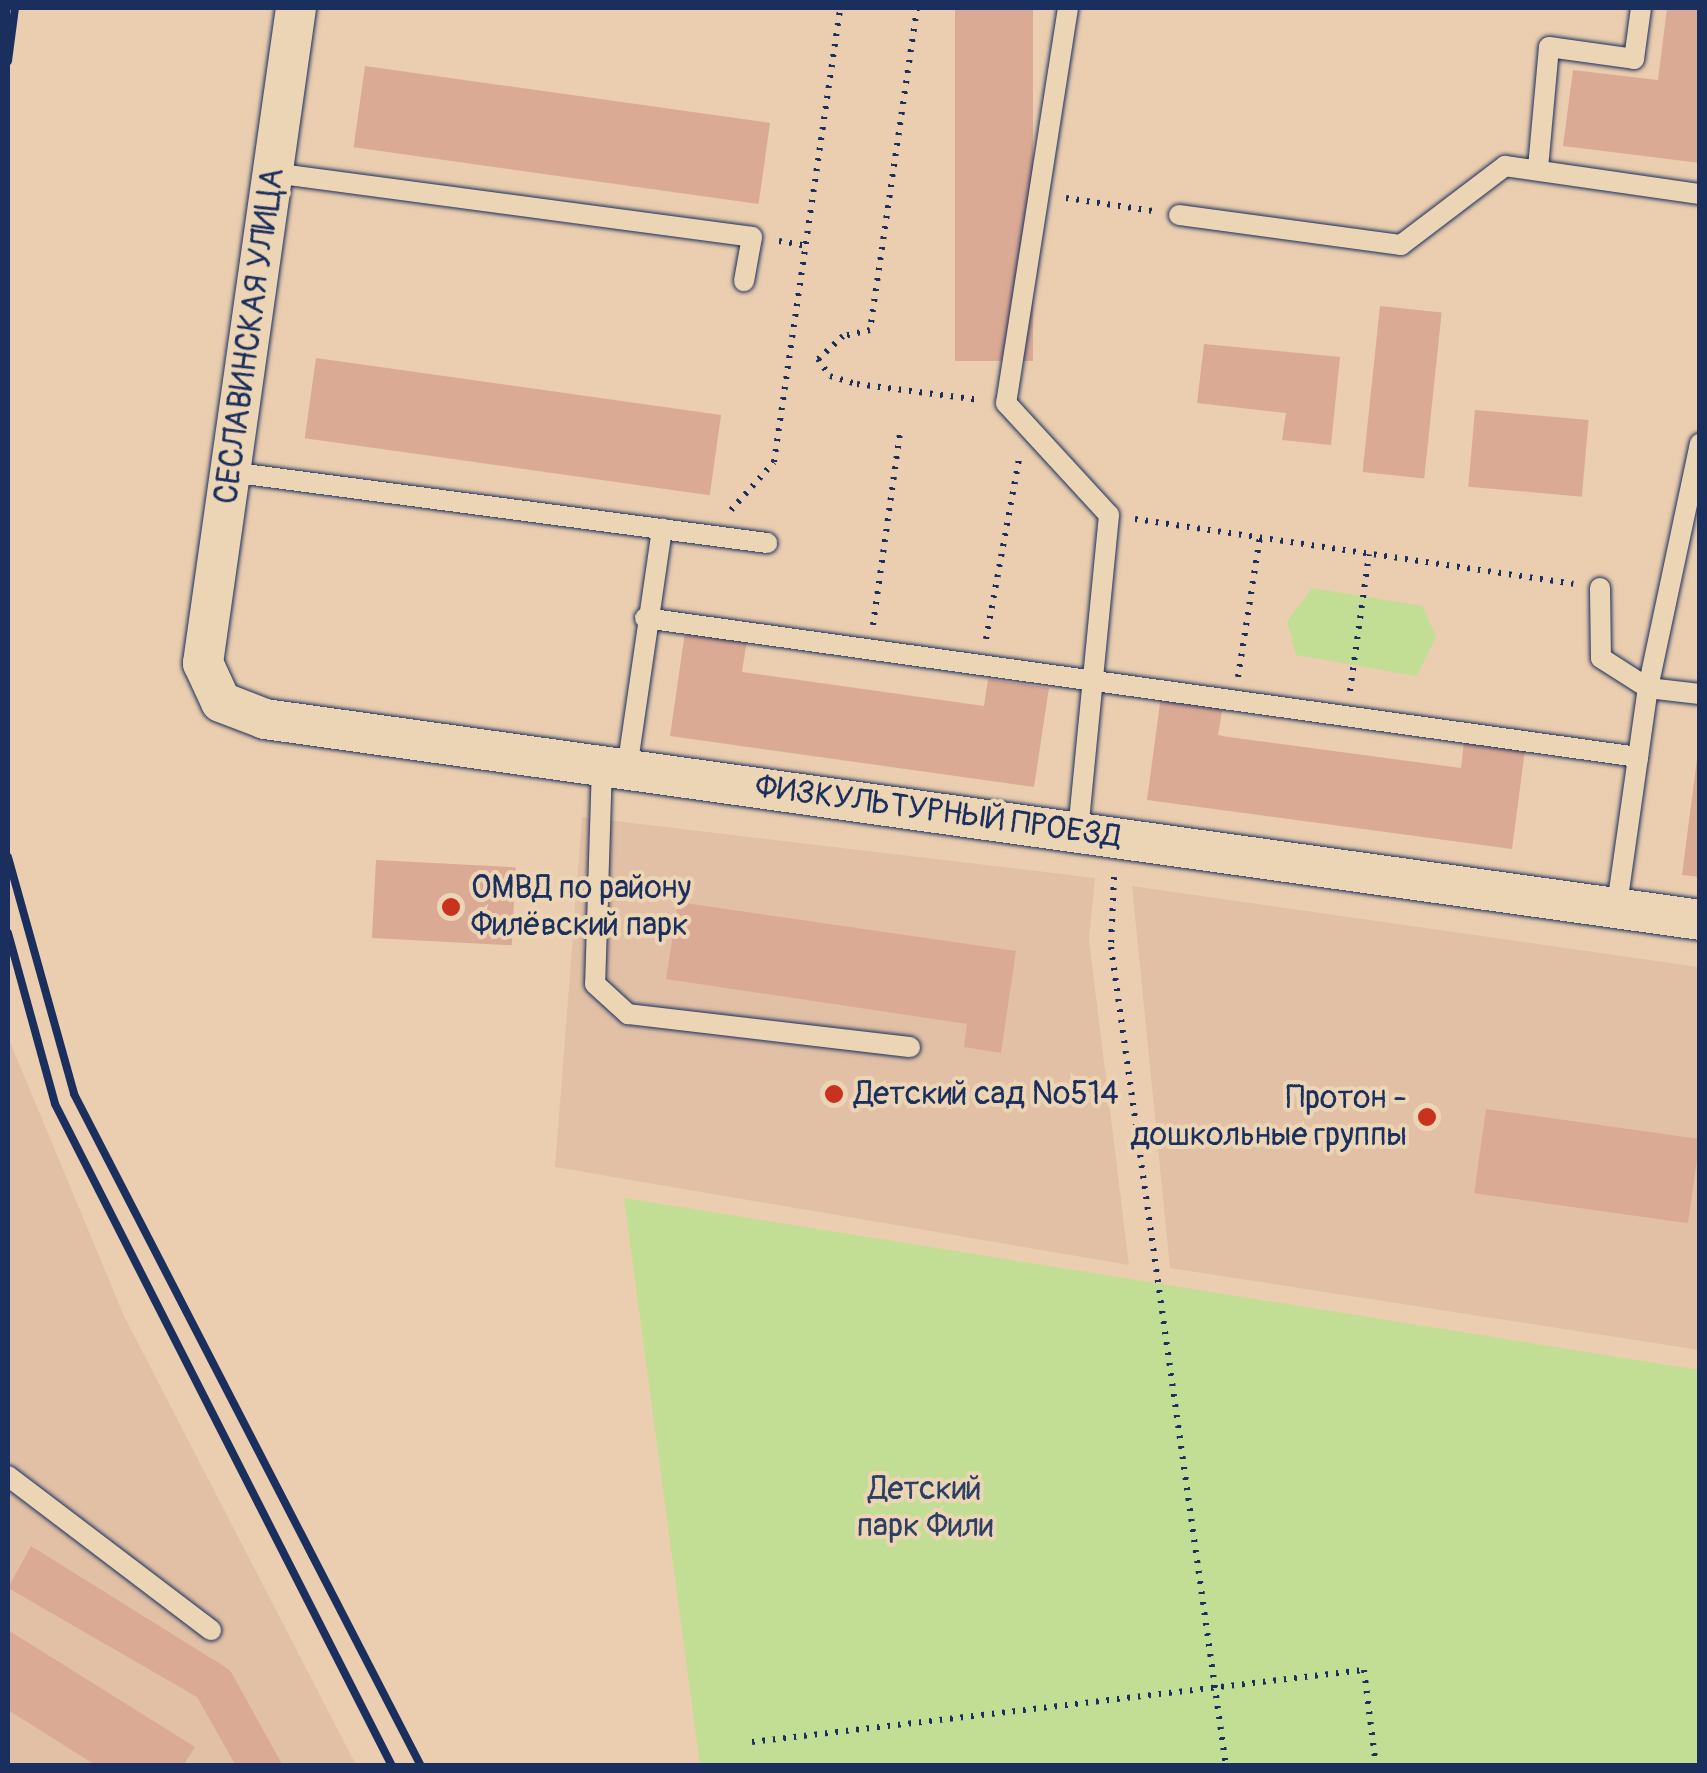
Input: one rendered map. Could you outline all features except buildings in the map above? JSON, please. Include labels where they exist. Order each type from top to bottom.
[{"type":"street","name":"СЕСЛАВИНСКАЯ УЛИЦА","points":[[203,664],[296,8]]},
{"type":"street","name":"ФИЗКУЛЬТУРНЫЙ ПРОЕЗД","points":[[203,664],[220,702],[266,719],[1617,905],[1700,920]]},
{"type":"lane","points":[[1068,8],[1006,404],[1109,515],[1093,674],[1097,834]]},
{"type":"lane","points":[[1538,168],[1550,47],[1634,59],[1641,8]]},
{"type":"lane","points":[[1179,215],[1401,245],[1505,166],[1700,194]]},
{"type":"lane","points":[[273,173],[752,237],[744,280]]},
{"type":"lane","points":[[1617,905],[1648,688],[1700,443]]},
{"type":"lane","points":[[230,472],[767,544]]},
{"type":"lane","points":[[662,529],[615,767],[594,984],[628,1014],[910,1047]]},
{"type":"lane","points":[[1600,588],[1600,658],[1648,688],[1700,694]]},
{"type":"lane","points":[[645,618],[1093,674],[1638,757]]},
{"type":"lane","points":[[8,1476],[211,1630]]},
{"type":"path","points":[[708,534],[774,462],[840,8]]},
{"type":"path","points":[[917,8],[870,330],[843,336],[818,359],[830,376],[857,384],[1006,404]]},
{"type":"path","points":[[1039,194],[1179,215]]},
{"type":"path","points":[[982,660],[1026,423]]},
{"type":"path","points":[[870,646],[900,434]]},
{"type":"path","points":[[1109,515],[1600,588]]},
{"type":"path","points":[[1235,696],[1260,537]]},
{"type":"path","points":[[1347,713],[1369,554]]},
{"type":"path","points":[[1097,834],[1226,1766]]},
{"type":"path","points":[[752,1742],[1214,1684],[1364,1670],[1376,1766]]},
{"type":"shaded area","name":"Детский сад №514","points":[[582,817],[1095,878],[1089,940],[1129,1265],[555,1167]]},
{"type":"shaded area","name":"Протон - дошкольные группы","points":[[1132,886],[1699,967],[1699,1350],[1170,1268]]},
{"type":"shaded area","points":[[8,1037],[124,1316],[356,1765],[8,1765]]},
{"type":"green space","points":[[1312,588],[1423,606],[1436,637],[1417,676],[1296,655],[1287,621]]},
{"type":"green space","name":"Детский парк Фили","points":[[624,1198],[1699,1370],[1699,1765],[700,1765]]},
{"type":"railway","points":[[8,61],[15,8]]},
{"type":"railway","points":[[8,857],[74,1094],[421,1766]]},
{"type":"railway","points":[[8,933],[55,1104],[392,1766]]},
{"type":"place","name":"ОМВД по району Филёвский парк","points":[[451,907]]},
{"type":"place","name":"Детский сад №514","points":[[834,1094]]},
{"type":"place","name":"Протон - дошкольные группы","points":[[1427,1117]]}]
